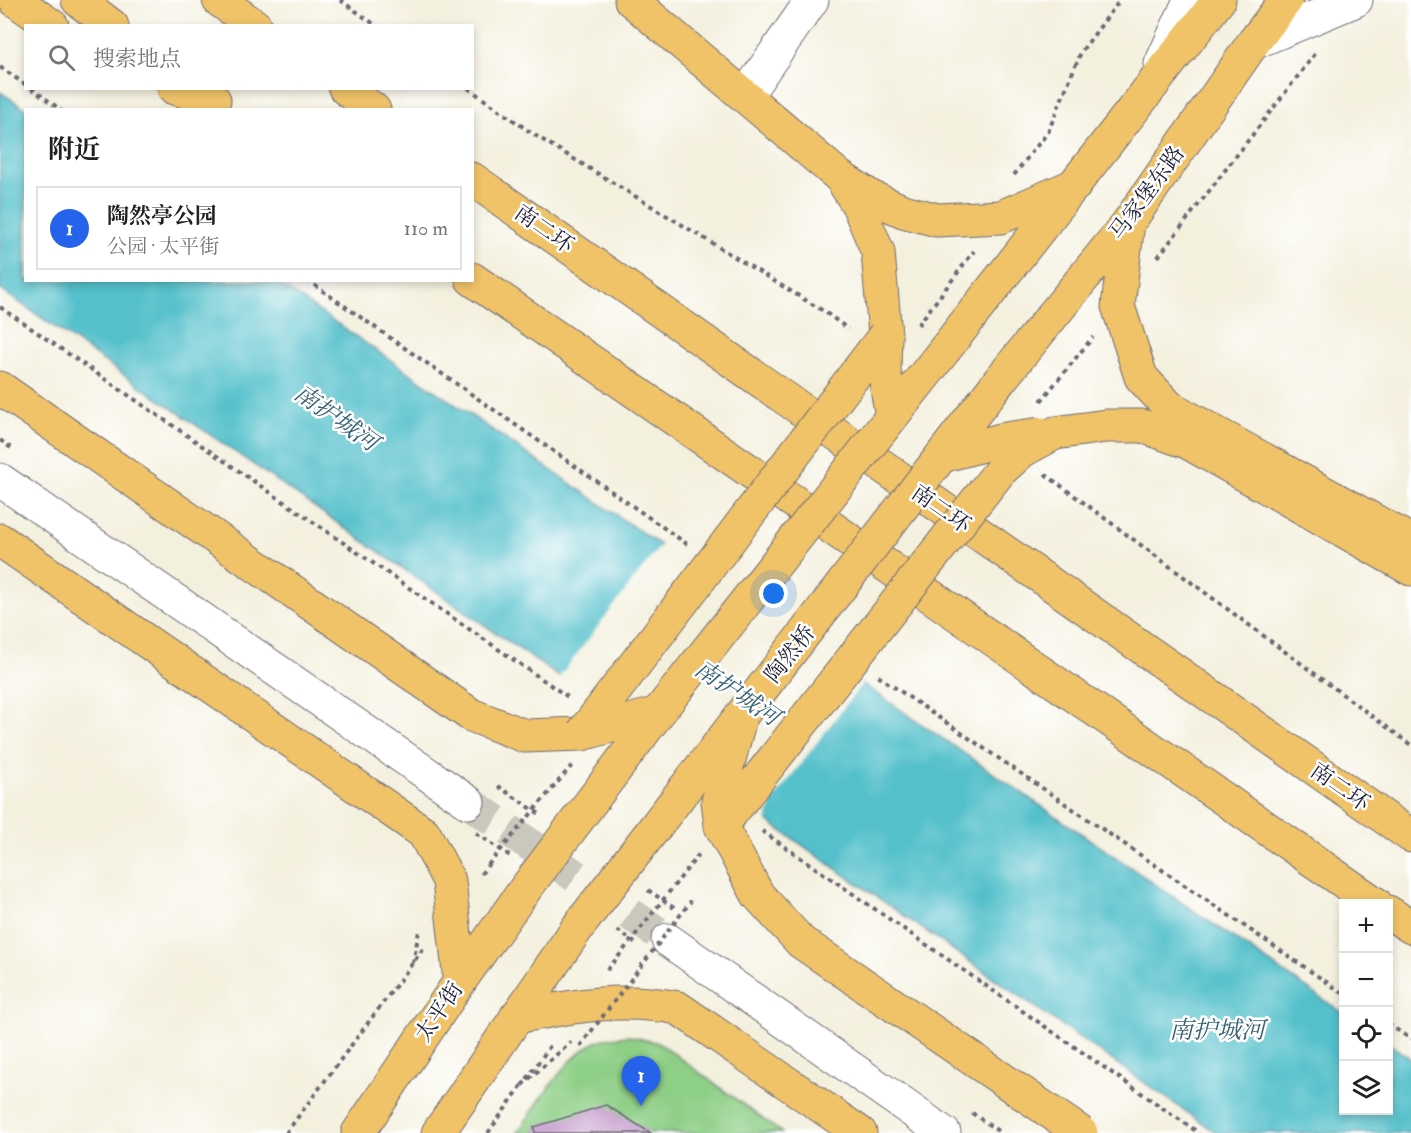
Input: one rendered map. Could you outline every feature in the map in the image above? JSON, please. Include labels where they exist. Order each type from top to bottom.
[{"type":"main road","points":[[15,0],[49,24]]},
{"type":"main road","points":[[78,0],[109,24]]},
{"type":"main road","points":[[219,0],[253,24]]},
{"type":"main road","points":[[239,0],[255,24]]},
{"type":"main road","points":[[631,0],[746,95],[840,177],[871,197],[937,220],[991,219],[1025,208],[1075,185]]},
{"type":"main road","points":[[0,388],[471,714],[525,736],[582,734],[658,713],[1219,0]]},
{"type":"main road","name":"马家堡东路","points":[[1000,381],[1128,223],[1253,43],[1286,0]]},
{"type":"main road","points":[[181,90],[213,99]]},
{"type":"main road","points":[[348,90],[371,108]]},
{"type":"main road","points":[[840,177],[858,205],[878,252],[885,334],[884,370],[892,417]]},
{"type":"main road","name":"南二环","points":[[474,180],[1411,836]]},
{"type":"main road","points":[[1128,223],[1118,306],[1141,377],[1169,407],[1411,541]]},
{"type":"main road","points":[[474,280],[1370,899]]},
{"type":"main road","points":[[582,734],[885,334]]},
{"type":"main road","name":"陶然桥","points":[[516,1017],[578,927],[1000,381]]},
{"type":"main road","points":[[945,455],[1005,439],[1106,426],[1142,426],[1187,442],[1411,569]]},
{"type":"main road","points":[[721,826],[1000,471],[1022,451],[1055,433]]},
{"type":"main road","points":[[0,540],[424,833],[449,880],[460,981]]},
{"type":"main road","name":"太平街","points":[[358,1133],[523,892],[658,713]]},
{"type":"main road","points":[[740,718],[718,801],[721,826],[758,895],[801,942],[1081,1133]]},
{"type":"main road","points":[[1393,915],[1411,927]]},
{"type":"main road","points":[[438,1133],[516,1017],[580,1005],[645,1002],[678,1008],[860,1133]]},
{"type":"street","points":[[227,0],[254,24]]},
{"type":"street","points":[[746,95],[812,0]]},
{"type":"street","points":[[1149,91],[1190,0]]},
{"type":"street","points":[[1253,43],[1356,0]]},
{"type":"street","points":[[0,480],[468,802]]},
{"type":"street","points":[[679,929],[953,1120]]},
{"type":"path","points":[[340,0],[374,24]]},
{"type":"path","points":[[918,325],[989,231],[995,198],[1048,132],[1081,52],[1120,0]]},
{"type":"path","points":[[1152,265],[1321,46]]},
{"type":"path","points":[[0,67],[24,84]]},
{"type":"path","points":[[34,90],[58,108]]},
{"type":"path","points":[[1040,402],[1118,306]]},
{"type":"path","points":[[0,440],[20,453]]},
{"type":"path","points":[[496,785],[545,818]]},
{"type":"path","points":[[618,957],[721,826]]},
{"type":"path","points":[[642,885],[679,929]]},
{"type":"path","points":[[580,1046],[691,901]]},
{"type":"path","points":[[286,1133],[451,912]]},
{"type":"path","points":[[522,1085],[570,1043],[609,1021]]},
{"type":"path","points":[[1393,1027],[1411,1040]]},
{"type":"path","points":[[953,1120],[1000,1133]]},
{"type":"green space","points":[[629,1036],[659,1043],[782,1133],[517,1133],[554,1080],[577,1055],[601,1040]]},
{"type":"water","name":"南护城河","points":[[0,92],[24,108],[24,282],[276,282],[1339,1010],[1339,1115],[1393,1115],[1393,1047],[1411,1059],[1411,1133],[1217,1133],[0,289]]},
{"type":"pier","points":[[663,542],[864,681],[772,801],[766,825],[557,680]]},
{"type":"building","points":[[606,1105],[651,1133],[535,1133],[534,1127]]},
{"type":"tunnel","points":[[468,802],[668,940]]},
{"type":"place","name":"陶然亭公园","points":[[641,1106]]}]
